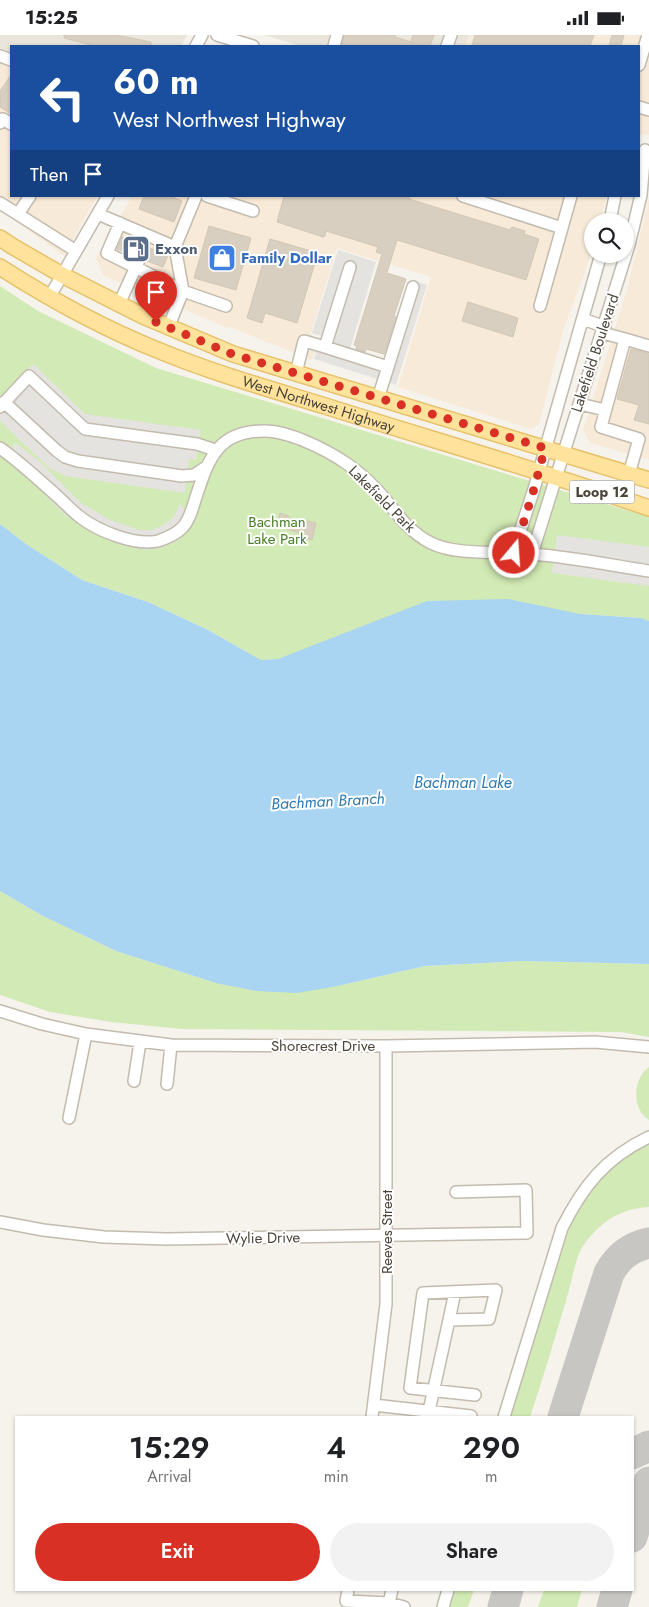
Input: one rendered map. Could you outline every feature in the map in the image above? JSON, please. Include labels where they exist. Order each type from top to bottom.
[{"type":"main road","name":"West Northwest Highway","points":[[0,237],[62,275],[119,304],[168,328],[232,354],[649,480]]},
{"type":"main road","name":"West Northwest Highway","points":[[0,267],[50,297],[112,329],[159,351],[191,363],[370,421],[538,471],[649,508]]},
{"type":"main road","points":[[191,363],[234,369],[279,380],[291,377],[296,373]]},
{"type":"street","points":[[217,35],[249,45]]},
{"type":"street","points":[[640,62],[648,35]]},
{"type":"street","points":[[0,123],[3,119],[10,123]]},
{"type":"street","name":"Lakefield Boulevard","points":[[532,554],[604,330],[635,223],[641,195],[644,150]]},
{"type":"street","points":[[18,214],[29,197]]},
{"type":"street","points":[[50,297],[107,197]]},
{"type":"street","points":[[168,328],[183,291],[175,247],[196,197]]},
{"type":"street","points":[[210,197],[253,211]]},
{"type":"street","points":[[466,197],[562,228]]},
{"type":"street","points":[[540,305],[572,197]]},
{"type":"street","points":[[612,213],[615,197]]},
{"type":"street","points":[[0,203],[76,251]]},
{"type":"street","points":[[98,214],[120,223],[132,235],[161,246],[175,247]]},
{"type":"street","points":[[120,223],[107,253],[123,256],[138,263],[150,275],[183,291],[226,306]]},
{"type":"street","points":[[119,304],[138,263]]},
{"type":"street","points":[[150,275],[154,263]]},
{"type":"street","name":"Lakefield Boulevard","points":[[514,553],[599,263]]},
{"type":"street","points":[[325,347],[350,267]]},
{"type":"street","points":[[378,398],[413,287]]},
{"type":"street","points":[[583,319],[625,339],[649,346]]},
{"type":"street","points":[[625,339],[601,427],[639,439],[629,474]]},
{"type":"street","points":[[296,373],[304,341],[388,367]]},
{"type":"street","points":[[206,467],[194,475],[182,476],[65,457],[2,404],[29,376],[85,429],[197,444],[216,450]]},
{"type":"street","points":[[580,404],[606,410]]},
{"type":"street","name":"Lakefield Park","points":[[0,448],[20,462],[81,518],[113,534],[133,541],[144,542],[170,537],[183,527],[191,513],[206,467],[216,450],[231,438],[246,433],[267,431],[283,433],[339,458],[362,475],[413,532],[432,543],[464,550],[532,554],[649,571]]},
{"type":"street","name":"Shorecrest Drive","points":[[0,1011],[42,1024],[86,1034],[171,1045],[386,1046],[596,1042],[649,1047]]},
{"type":"street","points":[[69,1118],[86,1034]]},
{"type":"street","points":[[134,1081],[140,1042]]},
{"type":"street","points":[[167,1085],[171,1045]]},
{"type":"street","name":"Reeves Street","points":[[372,1416],[386,1304],[386,1046]]},
{"type":"street","points":[[504,1416],[562,1228],[574,1203],[602,1168],[623,1152],[649,1137]]},
{"type":"street","name":"Wylie Drive","points":[[0,1222],[43,1230],[113,1237],[166,1239],[527,1233],[526,1190],[456,1192]]},
{"type":"street","points":[[449,1321],[489,1319],[496,1290],[423,1293],[410,1388],[475,1395]]},
{"type":"street","points":[[429,1411],[455,1292]]},
{"type":"street","points":[[374,1405],[471,1416]]},
{"type":"street","points":[[389,1603],[392,1591]]},
{"type":"street","points":[[443,1607],[448,1591]]},
{"type":"street","points":[[347,1595],[404,1607]]},
{"type":"shaded area","points":[[0,35],[187,35],[182,45],[10,45],[10,57],[0,53]]},
{"type":"shaded area","points":[[265,35],[469,35],[465,45],[297,45]]},
{"type":"shaded area","points":[[469,35],[649,35],[649,135],[640,134],[640,45],[465,45]]},
{"type":"shaded area","points":[[0,53],[10,57],[10,197],[96,197],[64,256],[0,210]]},
{"type":"shaded area","points":[[131,197],[607,197],[602,213],[584,213],[584,263],[588,263],[564,328],[539,424],[531,429],[398,387],[431,277],[337,248],[311,332],[312,337],[319,340],[312,360],[230,327],[227,328],[103,275],[96,258]]},
{"type":"shaded area","points":[[649,198],[649,460],[590,443],[583,430],[627,290]]},
{"type":"shaded area","points":[[338,250],[376,262],[350,349],[393,362],[418,282],[427,285],[396,385],[314,359],[321,336],[312,333]]},
{"type":"shaded area","points":[[33,364],[85,414],[201,430],[196,460],[189,459],[185,493],[65,476],[49,468],[0,421],[0,399]]},
{"type":"shaded area","points":[[16,443],[40,462],[81,503],[110,520],[139,530],[152,530],[164,525],[175,515],[180,503],[185,511],[189,529],[177,541],[161,548],[144,550],[110,540],[87,530],[63,513],[4,456]]},
{"type":"shaded area","points":[[557,535],[649,547],[649,586],[552,573]]},
{"type":"green space","name":"Bachman Lake Park","points":[[0,286],[38,311],[156,368],[649,517],[649,621],[641,618],[580,614],[261,660],[208,630],[148,602],[82,580],[26,544],[0,524]]},
{"type":"green space","points":[[0,891],[41,915],[116,951],[216,983],[333,987],[425,966],[524,961],[649,964],[649,1037],[621,1032],[182,1029],[111,1022],[50,1012],[0,995]]},
{"type":"green space","points":[[649,1067],[649,1120],[639,1109],[636,1093],[640,1078]]},
{"type":"green space","points":[[649,1144],[649,1207],[638,1208],[611,1218],[596,1230],[580,1250],[569,1292],[530,1416],[509,1416],[574,1218],[600,1180],[622,1159]]},
{"type":"green space","points":[[455,1591],[474,1591],[468,1607],[450,1607]]},
{"type":"green space","points":[[544,1591],[582,1591],[577,1607],[538,1607]]},
{"type":"water","name":"Bachman Lake","points":[[0,524],[26,544],[82,580],[148,602],[208,630],[261,660],[278,659],[427,601],[508,599],[580,614],[641,618],[649,621],[649,964],[524,961],[425,966],[333,987],[297,993],[256,991],[216,983],[116,951],[41,915],[0,891]]},
{"type":"building","points":[[64,35],[116,35],[151,42],[151,45],[91,45],[64,38]]},
{"type":"building","points":[[344,35],[395,35],[395,37],[411,42],[413,35],[434,35],[430,45],[342,45]]},
{"type":"building","points":[[475,35],[594,35],[590,45],[472,45]]},
{"type":"building","points":[[612,35],[624,35],[621,45],[609,45]]},
{"type":"building","points":[[10,76],[10,113],[0,107],[0,91]]},
{"type":"building","points":[[144,197],[172,197],[182,201],[174,222],[139,209]]},
{"type":"building","points":[[284,197],[410,197],[409,199],[510,230],[512,227],[525,231],[524,234],[539,239],[526,280],[397,240],[387,273],[406,279],[384,354],[366,349],[365,352],[356,349],[357,346],[354,345],[382,254],[376,252],[378,247],[326,231],[323,237],[277,222]]},
{"type":"building","name":"Family Dollar","points":[[209,226],[251,238],[236,290],[194,278]]},
{"type":"building","name":"Exxon","points":[[122,237],[168,255],[163,267],[147,261],[146,254],[143,251],[136,252],[133,255],[117,249]]},
{"type":"building","points":[[270,239],[318,253],[297,323],[265,313],[262,323],[247,318]]},
{"type":"building","points":[[468,302],[518,318],[513,337],[462,321]]},
{"type":"building","points":[[631,349],[649,354],[649,424],[634,420],[639,405],[617,399]]},
{"type":"building","points":[[280,513],[289,516],[288,519],[306,524],[307,521],[316,523],[312,540],[302,537],[303,534],[277,526]]},
{"type":"taxiway","points":[[563,1416],[609,1273],[625,1253],[649,1243]]},
{"type":"taxiway","points":[[634,1453],[649,1446]]},
{"type":"taxiway","points":[[634,1531],[649,1482]]},
{"type":"taxiway","points":[[503,1607],[508,1591]]},
{"type":"taxiway","points":[[612,1607],[617,1591]]},
{"type":"tunnel","points":[[125,252],[130,240]]},
{"type":"tunnel","points":[[140,258],[145,246]]},
{"type":"tunnel","points":[[154,263],[159,252]]},
{"type":"place","name":"Exxon","points":[[136,249]]},
{"type":"place","name":"Family Dollar","points":[[222,258]]},
{"type":"route","points":[[156,322],[232,354],[545,448],[514,553]]},
{"type":"water label","name":"Bachman Branch","points":[[328,801]]}]
